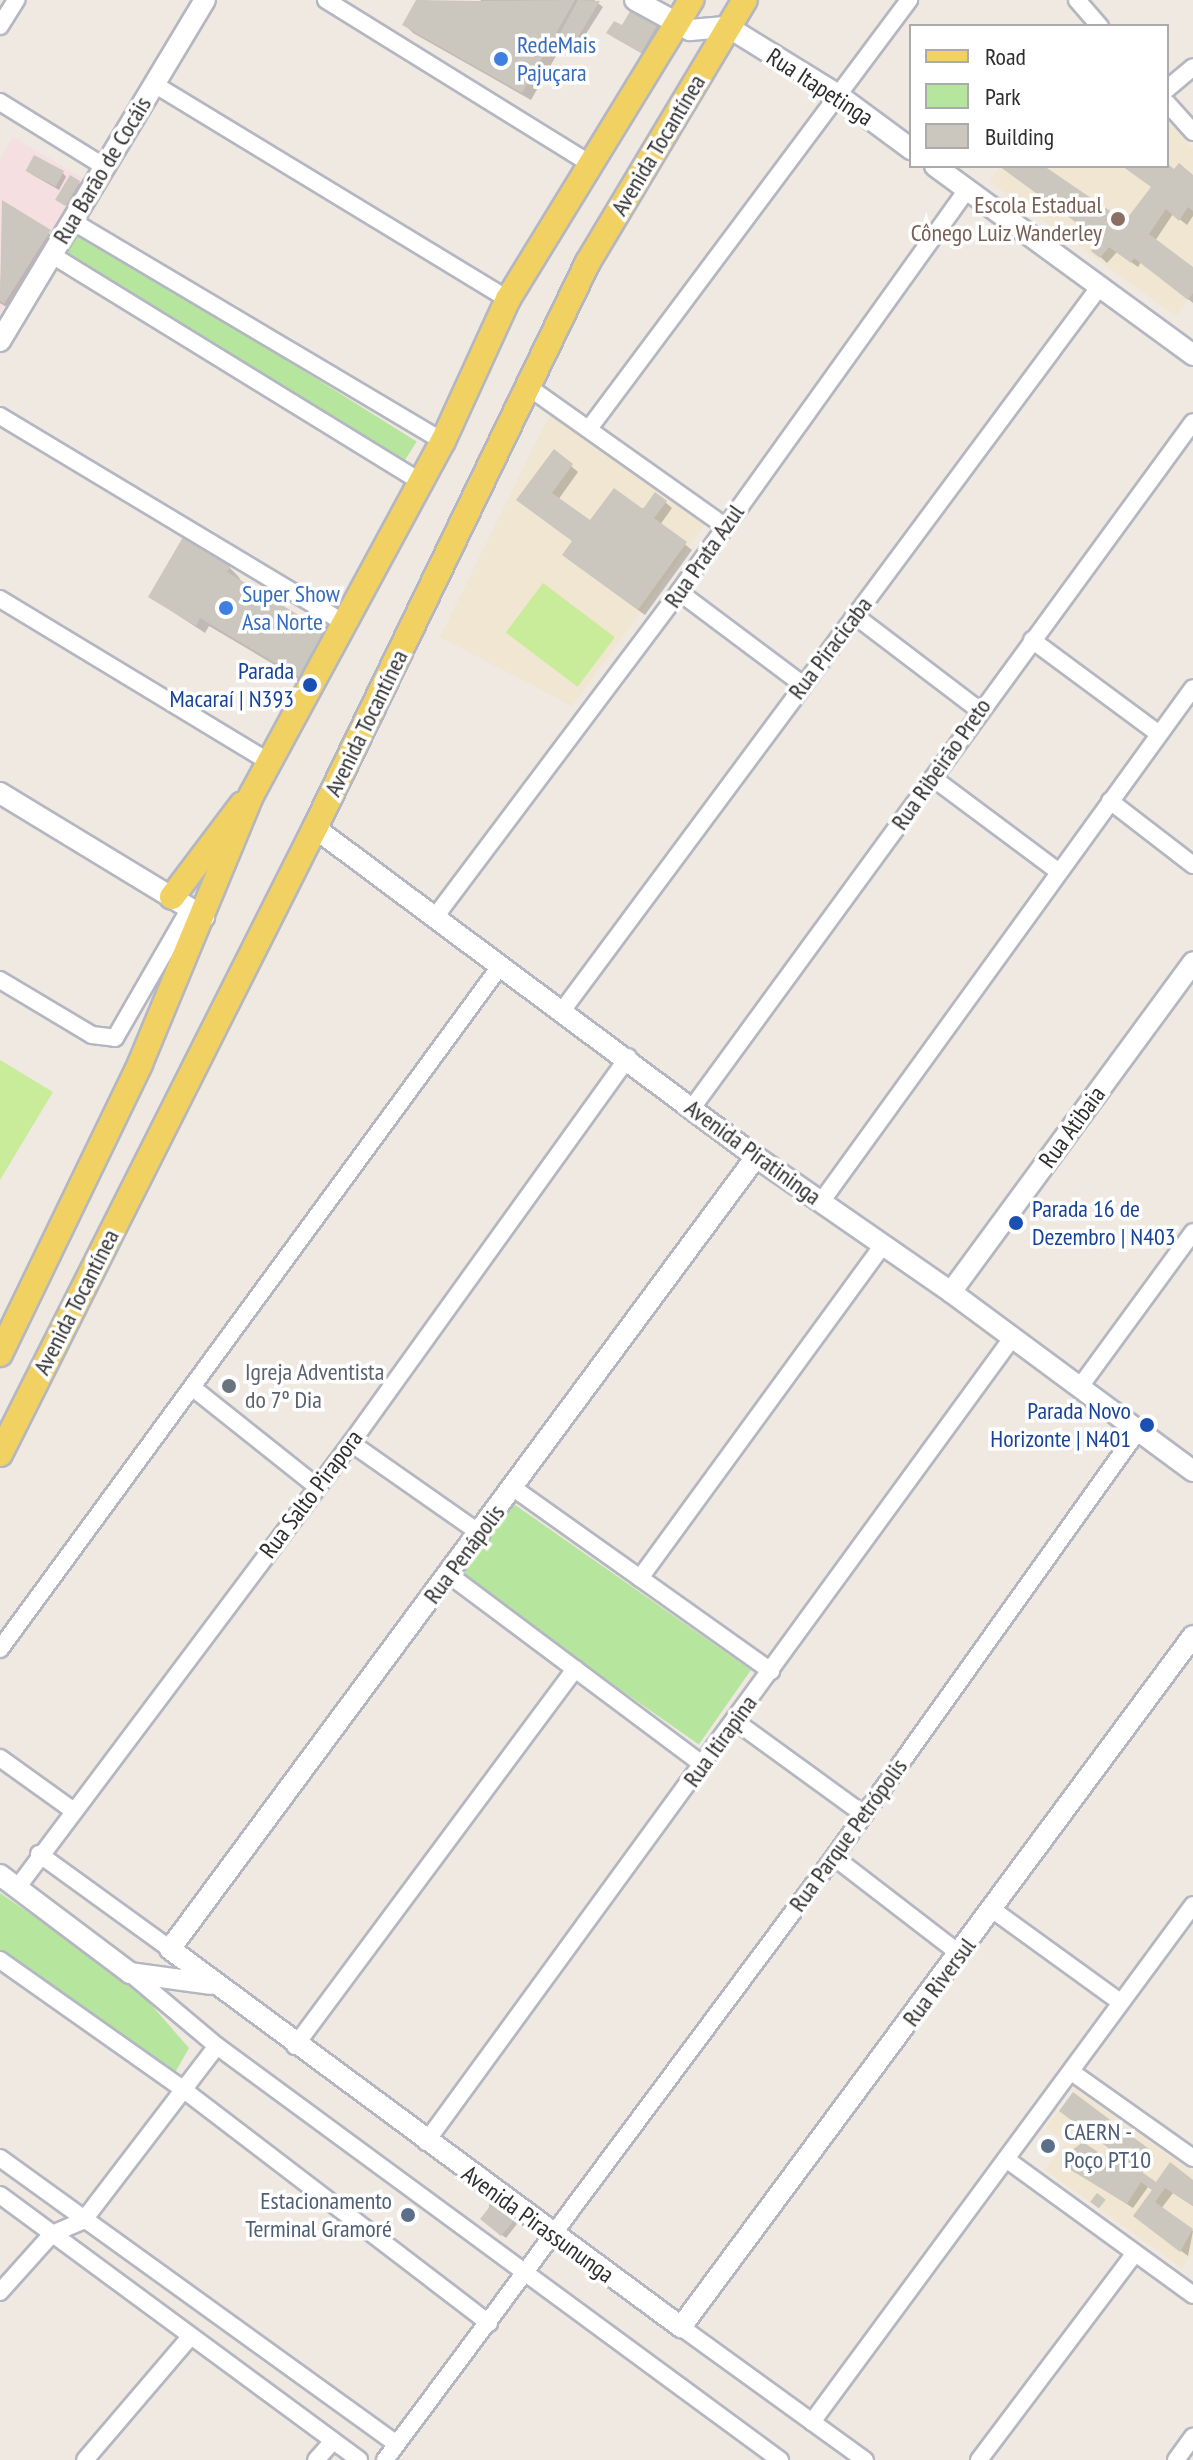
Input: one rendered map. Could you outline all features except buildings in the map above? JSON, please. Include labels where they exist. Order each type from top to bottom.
[{"type":"main road","name":"Avenida Tocantínea","points":[[0,1354],[189,908],[443,441],[508,299],[691,0]]},
{"type":"main road","name":"Avenida Tocantínea","points":[[0,1454],[315,828],[588,262],[745,0]]},
{"type":"main road","points":[[189,908],[219,828],[252,794]]},
{"type":"street","points":[[0,26],[16,0]]},
{"type":"street","name":"Rua Barão de Cocáis","points":[[0,341],[205,0]]},
{"type":"street","points":[[326,0],[590,164]]},
{"type":"street","points":[[635,0],[676,25],[706,32],[728,27]]},
{"type":"street","points":[[591,426],[909,0]]},
{"type":"street","points":[[1077,0],[1098,24]]},
{"type":"street","name":"Rua Itapetinga","points":[[728,27],[838,95],[909,148]]},
{"type":"street","points":[[1169,87],[1193,67]]},
{"type":"street","points":[[154,84],[508,299]]},
{"type":"street","points":[[0,102],[105,167]]},
{"type":"street","points":[[1169,105],[1193,132]]},
{"type":"street","points":[[938,168],[1193,355]]},
{"type":"street","name":"Rua Prata Azul","points":[[435,917],[679,592],[967,190]]},
{"type":"street","points":[[72,221],[443,441]]},
{"type":"street","points":[[52,255],[421,482]]},
{"type":"street","name":"Rua Piracicaba","points":[[562,1011],[1100,286]]},
{"type":"street","points":[[527,386],[591,426],[725,526]]},
{"type":"street","points":[[0,416],[344,623]]},
{"type":"street","name":"Rua Ribeirão Preto","points":[[692,1108],[933,778],[979,710],[1193,422]]},
{"type":"street","points":[[679,592],[802,684]]},
{"type":"street","points":[[0,599],[269,762]]},
{"type":"street","points":[[854,615],[979,710]]},
{"type":"street","points":[[1032,640],[1159,734]]},
{"type":"street","points":[[821,1202],[1193,688]]},
{"type":"street","points":[[933,778],[1059,872]]},
{"type":"street","points":[[0,793],[189,908],[115,1038],[92,1035],[0,980]]},
{"type":"street","points":[[1110,801],[1193,865]]},
{"type":"street","name":"Avenida Piratininga","points":[[315,828],[628,1057],[756,1157],[951,1292],[1193,1471]]},
{"type":"street","points":[[0,1649],[501,965]]},
{"type":"street","name":"Rua Atibaia","points":[[951,1292],[1192,967]]},
{"type":"street","name":"Rua Salto Pirapora","points":[[17,1888],[39,1854],[351,1443],[628,1057]]},
{"type":"street","name":"Rua Penápolis","points":[[170,1949],[448,1574],[481,1534],[512,1487],[756,1157]]},
{"type":"street","points":[[1079,1388],[1193,1232]]},
{"type":"street","points":[[640,1578],[882,1246]]},
{"type":"street","name":"Rua Itirapina","points":[[426,2142],[1012,1338]]},
{"type":"street","points":[[193,1388],[316,1486]]},
{"type":"street","name":"Rua Parque Petrópolis","points":[[385,2460],[834,1857],[1137,1432]]},
{"type":"street","points":[[351,1443],[481,1534]]},
{"type":"street","points":[[512,1487],[771,1671]]},
{"type":"street","points":[[448,1574],[703,1765]]},
{"type":"street","name":"Rua Riversul","points":[[681,2327],[993,1910],[1193,1636]]},
{"type":"street","points":[[295,2046],[575,1669]]},
{"type":"street","points":[[735,1721],[863,1814]]},
{"type":"street","points":[[0,1758],[74,1811]]},
{"type":"street","name":"Avenida Pirassununga","points":[[39,1854],[552,2235],[865,2460]]},
{"type":"street","points":[[834,1857],[960,1954]]},
{"type":"street","name":"Avenida Pirassununga","points":[[0,1875],[130,1973],[213,1984]]},
{"type":"street","points":[[812,2422],[1073,2073],[1120,2002],[1193,1905]]},
{"type":"street","points":[[993,1910],[1120,2002]]},
{"type":"street","points":[[0,1960],[184,2090],[489,2323]]},
{"type":"street","points":[[130,1973],[217,2046],[524,2276],[780,2460]]},
{"type":"street","points":[[0,2292],[52,2234],[83,2221],[217,2046]]},
{"type":"street","points":[[1073,2073],[1193,2158]]},
{"type":"street","points":[[0,2158],[83,2221],[397,2444]]},
{"type":"street","points":[[1006,2159],[1193,2295]]},
{"type":"street","points":[[0,2195],[359,2460]]},
{"type":"street","points":[[979,2460],[1135,2253]]},
{"type":"street","points":[[85,2460],[190,2337]]},
{"type":"street","points":[[1176,2460],[1193,2437]]},
{"type":"street","points":[[316,2460],[332,2442]]},
{"type":"shaded area","name":"Escola Estadual Cônego Luiz Wanderley","points":[[1169,121],[1193,149],[1193,293],[1176,316],[990,182],[1000,168],[1169,168]]},
{"type":"shaded area","points":[[13,137],[87,181],[0,314],[0,160]]},
{"type":"shaded area","points":[[553,408],[708,520],[572,706],[440,637]]},
{"type":"shaded area","points":[[1076,2089],[1193,2173],[1193,2252],[1182,2268],[1045,2170],[1066,2143],[1046,2127]]},
{"type":"green space","points":[[80,231],[417,441],[401,467],[64,256]]},
{"type":"green space","points":[[543,583],[615,637],[578,687],[506,633]]},
{"type":"green space","points":[[0,1060],[53,1092],[0,1180]]},
{"type":"green space","points":[[511,1502],[751,1670],[699,1745],[459,1577]]},
{"type":"green space","points":[[0,1893],[134,1985],[189,2048],[173,2076],[0,1951]]},
{"type":"place","name":"RedeMais Pajuçara","points":[[501,59]]},
{"type":"place","name":"Escola Estadual Cônego Luiz Wanderley","points":[[1118,219]]},
{"type":"place","name":"Super Show Asa Norte","points":[[226,608]]},
{"type":"place","name":"Parada Macaraí | N393","points":[[310,685]]},
{"type":"place","name":"Parada 16 de Dezembro | N403","points":[[1016,1223]]},
{"type":"place","name":"Igreja Adventista do 7º Dia","points":[[229,1386]]},
{"type":"place","name":"Parada Novo Horizonte | N401","points":[[1147,1425]]},
{"type":"place","name":"CAERN - Poço PT10","points":[[1048,2146]]},
{"type":"place","name":"Estacionamento Terminal Gramoré","points":[[408,2215]]}]
